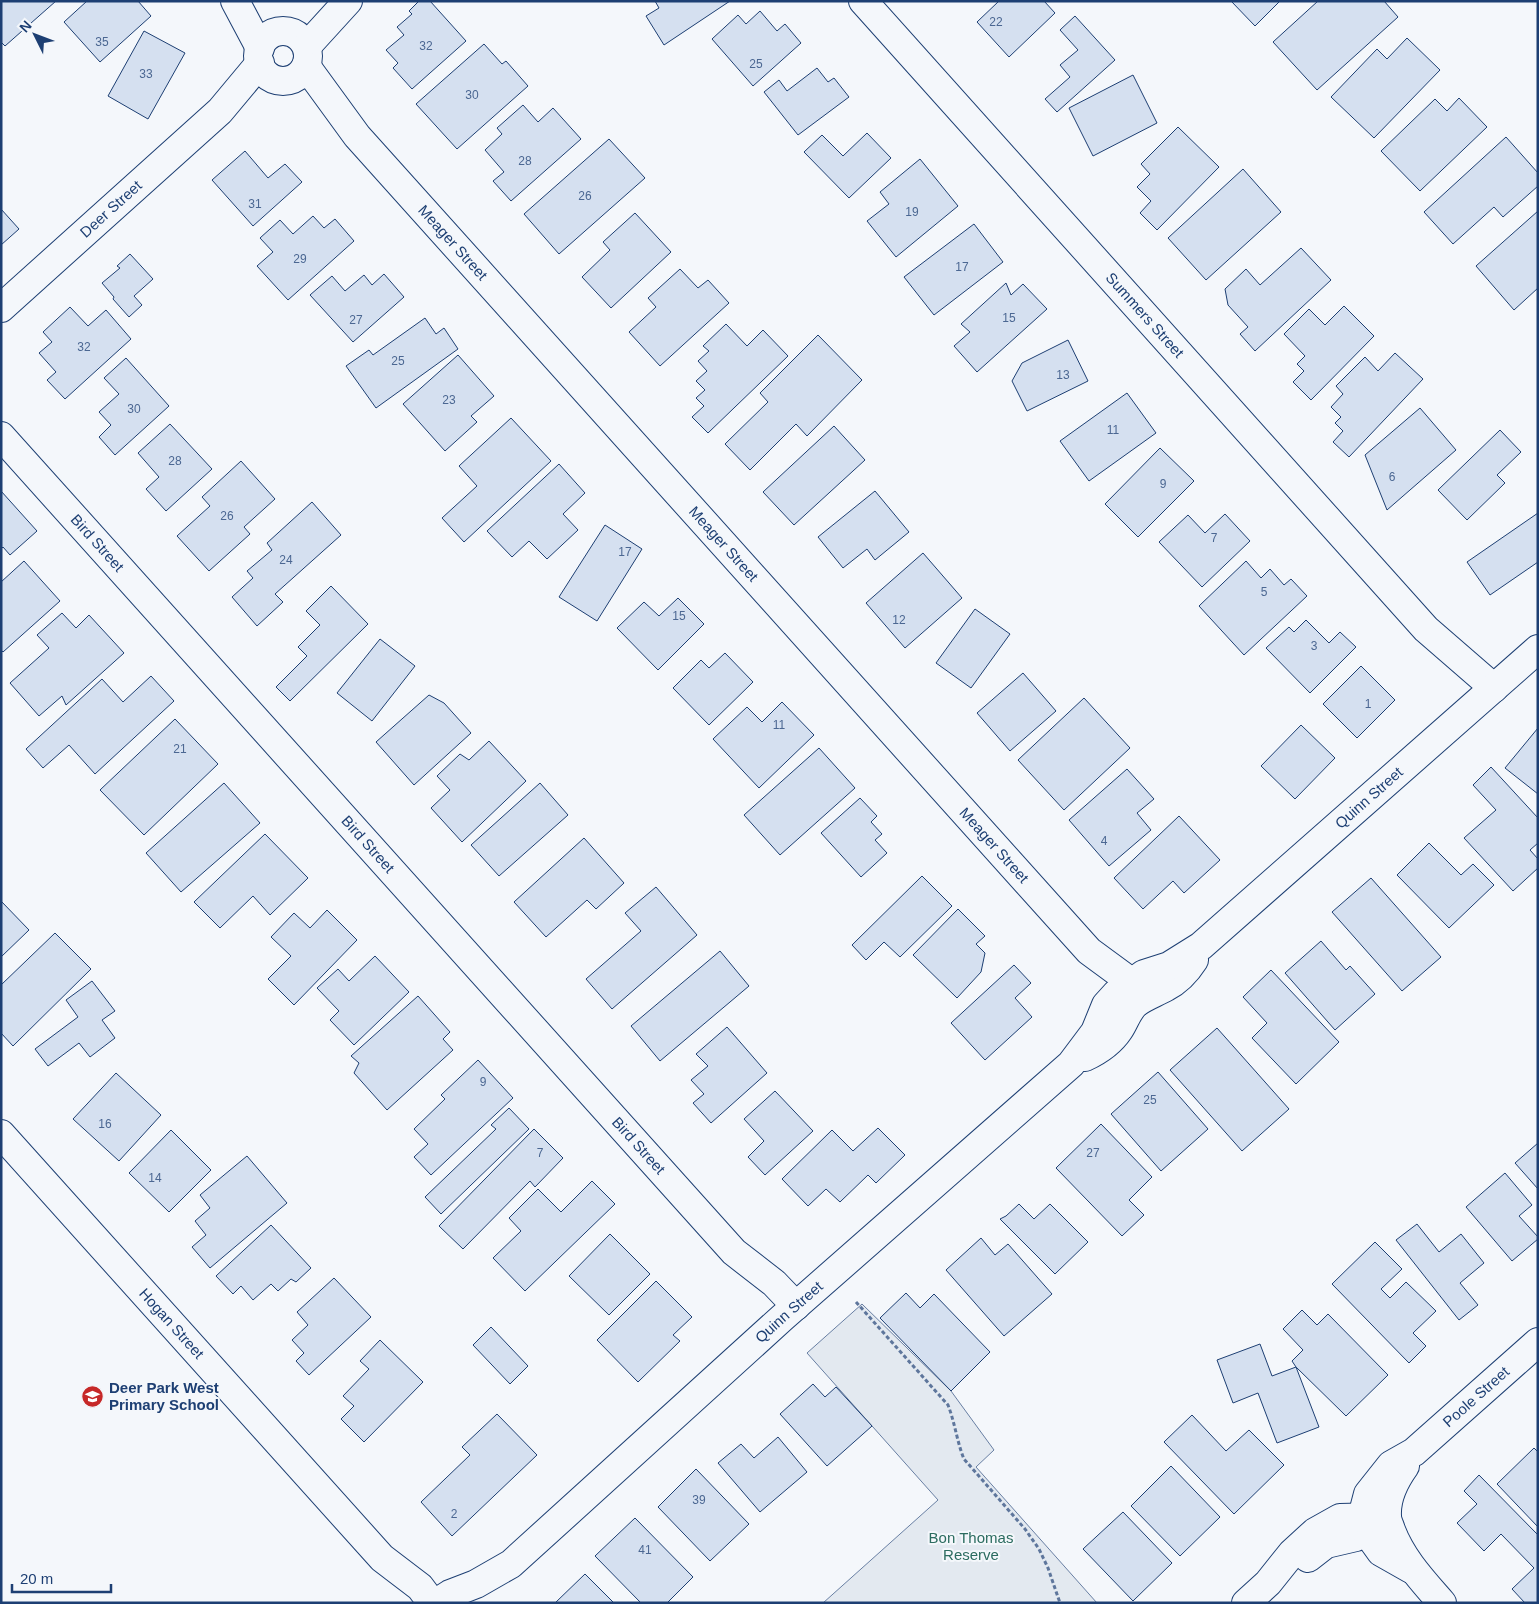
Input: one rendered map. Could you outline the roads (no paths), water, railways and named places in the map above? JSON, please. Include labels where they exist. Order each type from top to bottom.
[{"type":"street","name":"Meager Street","points":[[235,1],[1089,951],[1104,980],[1127,994]]},
{"type":"street","name":"Meager Street","points":[[240,1],[283,55]]},
{"type":"street","name":"Deer Street","points":[[283,55],[339,1]]},
{"type":"street","name":"Deer Street","points":[[1,308],[283,55],[348,1]]},
{"type":"street","name":"Summers Street","points":[[863,1],[1486,696]]},
{"type":"street","name":"Bird Street","points":[[1,436],[734,1252],[760,1295],[789,1312]]},
{"type":"street","name":"Quinn Street","points":[[436,1603],[450,1594],[476,1584],[511,1564],[789,1312],[1070,1064],[1100,1050],[1119,1030],[1128,1012],[1127,994],[1146,996],[1168,987],[1187,971],[1201,946],[1538,649]]},
{"type":"street","name":"Hogan Street","points":[[1,1134],[382,1558],[420,1588],[432,1603]]},
{"type":"street","name":"Poole Street","points":[[1369,1522],[1389,1499],[1396,1480],[1414,1452],[1538,1342]]},
{"type":"street","points":[[1246,1603],[1268,1583],[1292,1553],[1315,1532],[1340,1518],[1369,1522],[1395,1539],[1411,1569],[1442,1603]]},
{"type":"street","name":"Hogan Street","points":[[382,1558],[409,1603]]},
{"type":"street","name":"Quinn Street","points":[[477,1603],[493,1590],[511,1564]]},
{"type":"place","name":"Deer Park West Primary School","points":[[93,1397]]},
{"type":"park label","name":"Bon Thomas Reserve","points":[[971,1546]]}]
